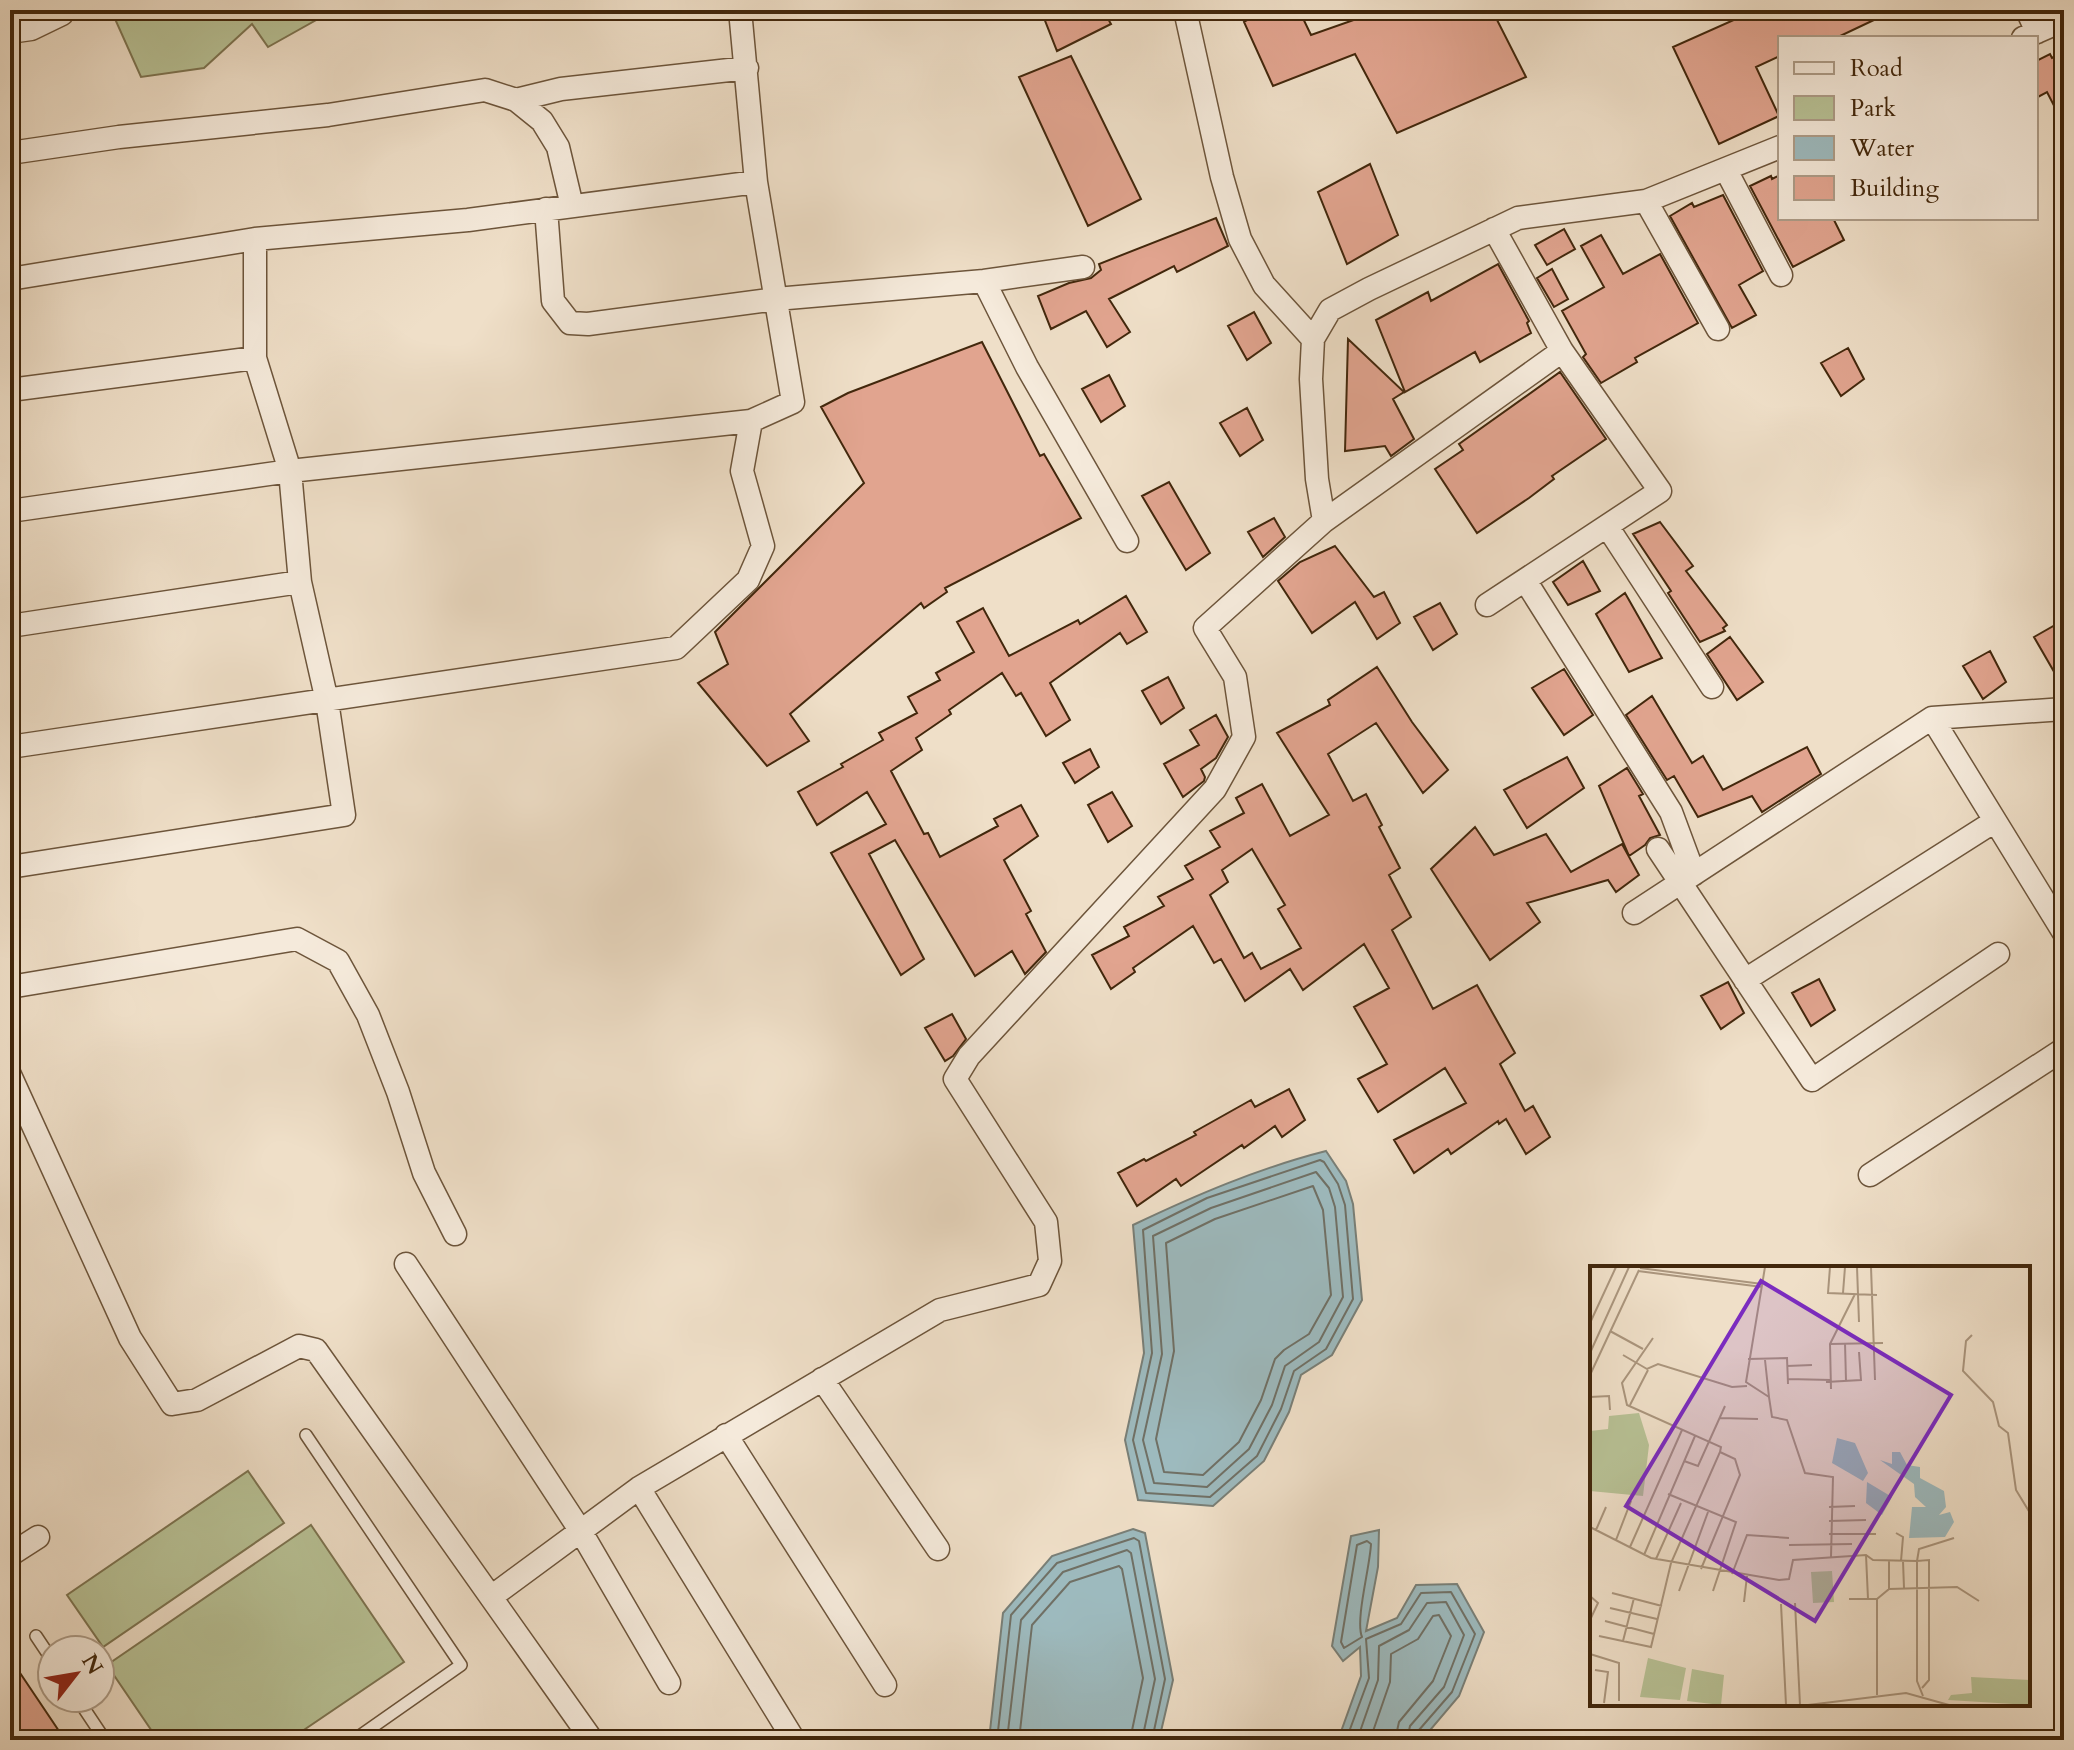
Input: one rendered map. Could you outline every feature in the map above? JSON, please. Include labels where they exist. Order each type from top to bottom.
[{"type":"street","points":[[10,511],[290,471],[751,421],[793,402],[756,182],[740,10]]},
{"type":"street","points":[[1185,10],[1222,177],[1240,239],[1264,285],[1313,339]]},
{"type":"street","points":[[2027,10],[2030,35],[2059,17]]},
{"type":"street","points":[[10,32],[31,29],[62,14]]},
{"type":"street","points":[[516,100],[561,89],[747,68]]},
{"type":"street","points":[[10,153],[119,137],[328,115],[485,90],[516,100],[542,121],[558,147],[572,206]]},
{"type":"street","points":[[1324,521],[1317,479],[1312,393],[1313,339],[1330,310],[1518,218],[1646,201],[1778,148]]},
{"type":"street","points":[[1726,170],[1781,275]]},
{"type":"street","points":[[10,279],[255,239],[468,220],[756,182]]},
{"type":"street","points":[[1646,201],[1718,329]]},
{"type":"street","points":[[546,209],[553,301],[570,323],[588,324],[776,299],[984,281],[1083,267]]},
{"type":"street","points":[[1487,605],[1660,491],[1562,351],[1494,229]]},
{"type":"street","points":[[10,867],[344,815],[327,701],[300,582],[290,471],[255,358],[255,239]]},
{"type":"street","points":[[984,281],[1027,367],[1127,541]]},
{"type":"street","points":[[491,1597],[639,1488],[940,1310],[1039,1285],[1050,1261],[1046,1222],[955,1079],[969,1056],[1215,789],[1244,737],[1235,677],[1205,628],[1324,521],[1562,351]]},
{"type":"street","points":[[10,390],[255,358]]},
{"type":"street","points":[[10,747],[676,648],[748,580],[763,546],[742,471],[751,421]]},
{"type":"street","points":[[1607,526],[1712,687]]},
{"type":"street","points":[[1525,580],[1671,812],[1687,879]]},
{"type":"street","points":[[10,626],[300,582]]},
{"type":"street","points":[[1634,913],[1932,718],[2064,709]]},
{"type":"street","points":[[1932,718],[2064,933]]},
{"type":"street","points":[[1745,980],[1995,821]]},
{"type":"street","points":[[1658,849],[1687,879],[1745,980],[1812,1080],[1998,954]]},
{"type":"street","points":[[10,987],[297,939],[338,961],[368,1015],[398,1092],[424,1173],[455,1234]]},
{"type":"street","points":[[1870,1175],[2064,1049]]},
{"type":"street","points":[[10,1075],[17,1111],[130,1338],[172,1404],[197,1400],[299,1346],[316,1350],[592,1740]]},
{"type":"street","points":[[406,1264],[580,1530],[669,1683]]},
{"type":"street","points":[[822,1379],[938,1549]]},
{"type":"street","points":[[726,1435],[885,1685]]},
{"type":"street","points":[[639,1488],[794,1740]]},
{"type":"street","points":[[10,1555],[38,1537]]},
{"type":"lane","points":[[306,1435],[461,1665],[354,1740]]},
{"type":"lane","points":[[88,1714],[105,1740]]},
{"type":"green space","points":[[111,10],[334,10],[268,47],[252,24],[204,68],[141,77]]},
{"type":"green space","points":[[248,1471],[284,1523],[116,1638],[116,1634],[94,1634],[67,1595]]},
{"type":"green space","points":[[311,1525],[404,1662],[289,1740],[158,1740],[116,1678],[116,1659]]},
{"type":"water","points":[[1326,1151],[1346,1181],[1353,1204],[1362,1300],[1332,1355],[1301,1375],[1289,1412],[1264,1461],[1213,1506],[1138,1500],[1125,1440],[1144,1353],[1133,1225],[1228,1183]]},
{"type":"water","points":[[1133,1529],[1145,1533],[1173,1680],[1159,1740],[989,1740],[1003,1613],[1052,1556]]},
{"type":"water","points":[[1379,1530],[1378,1567],[1366,1631],[1397,1618],[1416,1585],[1457,1584],[1484,1632],[1459,1696],[1425,1736],[1425,1740],[1338,1740],[1361,1676],[1360,1647],[1343,1661],[1332,1646],[1351,1536]]},
{"type":"building","points":[[1065,10],[1103,10],[1111,24],[1057,51],[1044,18]]},
{"type":"building","points":[[1265,10],[1299,10],[1311,35],[1382,10],[1492,10],[1526,77],[1397,133],[1355,54],[1273,86],[1244,22]]},
{"type":"building","points":[[1756,10],[1895,10],[1840,36],[1778,36],[1778,57],[1756,67],[1778,116],[1719,144],[1673,47]]},
{"type":"building","points":[[2064,53],[2064,125],[2047,92],[2038,97],[2038,60],[2050,54],[2052,58]]},
{"type":"building","points":[[1071,56],[1141,199],[1088,226],[1019,77]]},
{"type":"building","points":[[1370,164],[1398,235],[1347,264],[1318,192]]},
{"type":"building","points":[[1771,176],[1772,179],[1778,176],[1778,220],[1834,220],[1844,240],[1793,267],[1750,186]]},
{"type":"building","points":[[1723,195],[1763,271],[1739,285],[1756,315],[1732,328],[1670,216],[1692,203],[1694,207]]},
{"type":"building","points":[[1216,218],[1228,246],[1177,272],[1174,266],[1109,299],[1130,332],[1107,347],[1086,311],[1051,329],[1038,296],[1091,278],[1101,270],[1099,264]]},
{"type":"building","points":[[1564,229],[1575,249],[1547,265],[1535,245]]},
{"type":"building","points":[[1601,235],[1623,274],[1660,254],[1698,323],[1635,358],[1637,362],[1601,383],[1583,357],[1586,354],[1562,311],[1604,287],[1581,246]]},
{"type":"building","points":[[1498,264],[1529,321],[1531,333],[1480,362],[1475,352],[1405,392],[1376,320],[1428,292],[1431,301]]},
{"type":"building","points":[[1552,269],[1568,299],[1554,307],[1537,278]]},
{"type":"building","points":[[1254,312],[1271,343],[1247,360],[1228,326]]},
{"type":"building","points":[[1348,339],[1404,392],[1393,399],[1414,439],[1391,456],[1385,446],[1345,451]]},
{"type":"building","points":[[982,342],[1040,456],[1044,454],[1081,518],[945,588],[947,592],[924,608],[921,603],[790,714],[809,741],[767,766],[698,683],[728,664],[715,632],[864,483],[821,407],[848,393]]},
{"type":"building","points":[[1848,348],[1864,379],[1841,396],[1821,363]]},
{"type":"building","points":[[1560,372],[1606,439],[1477,533],[1435,469],[1463,450],[1459,444]]},
{"type":"building","points":[[1109,375],[1125,406],[1101,422],[1082,389]]},
{"type":"building","points":[[1247,408],[1263,440],[1240,456],[1220,423]]},
{"type":"building","points":[[1169,482],[1210,553],[1186,570],[1142,496]]},
{"type":"building","points":[[1274,518],[1285,537],[1263,557],[1248,532]]},
{"type":"building","points":[[1660,522],[1693,566],[1686,571],[1727,625],[1723,628],[1725,631],[1700,642],[1633,534]]},
{"type":"building","points":[[1335,546],[1374,597],[1384,592],[1400,623],[1377,639],[1355,602],[1312,633],[1278,581],[1300,562]]},
{"type":"building","points":[[1583,561],[1600,591],[1568,605],[1553,582]]},
{"type":"building","points":[[1625,593],[1662,658],[1629,672],[1596,614]]},
{"type":"building","points":[[1126,596],[1147,632],[1127,644],[1120,633],[1050,683],[1070,720],[1046,736],[1021,693],[1016,696],[1002,673],[949,710],[951,714],[916,738],[922,750],[891,771],[924,834],[928,833],[940,857],[998,826],[994,819],[1021,805],[1038,836],[1004,860],[1031,911],[1026,914],[1046,952],[1025,974],[1012,951],[975,976],[895,840],[869,854],[924,959],[901,975],[831,853],[886,824],[867,792],[817,825],[798,792],[883,740],[879,733],[917,713],[908,697],[940,680],[936,673],[974,652],[957,622],[983,608],[1009,656],[1078,620],[1080,624]]},
{"type":"building","points":[[1440,603],[1457,634],[1433,650],[1414,617]]},
{"type":"building","points":[[2064,620],[2064,689],[2034,637]]},
{"type":"building","points":[[1730,637],[1763,682],[1737,700],[1707,654]]},
{"type":"building","points":[[1990,651],[2006,682],[1983,699],[1963,666]]},
{"type":"building","points":[[1377,667],[1448,770],[1423,793],[1376,723],[1328,754],[1353,801],[1366,794],[1400,868],[1389,875],[1411,917],[1392,930],[1433,1009],[1477,985],[1515,1053],[1500,1064],[1525,1111],[1533,1106],[1550,1137],[1526,1154],[1506,1119],[1499,1124],[1498,1121],[1451,1154],[1448,1149],[1414,1173],[1394,1140],[1466,1103],[1445,1068],[1378,1112],[1358,1079],[1387,1064],[1354,1007],[1389,988],[1364,944],[1303,990],[1290,969],[1245,1001],[1221,959],[1214,963],[1193,926],[1133,968],[1135,972],[1111,989],[1092,955],[1129,936],[1124,927],[1164,906],[1158,897],[1193,879],[1185,866],[1220,847],[1210,831],[1244,813],[1236,798],[1262,784],[1290,836],[1329,815],[1277,733],[1330,705],[1328,700]],"holes":[[[1252,849],[1285,905],[1278,909],[1301,948],[1261,969],[1252,953],[1244,958],[1210,895],[1228,882],[1222,870]]]},
{"type":"building","points":[[1564,669],[1593,715],[1564,735],[1532,688]]},
{"type":"building","points":[[1168,677],[1184,708],[1161,724],[1142,691]]},
{"type":"building","points":[[1652,696],[1692,763],[1703,756],[1723,790],[1807,747],[1821,774],[1762,812],[1752,796],[1698,817],[1674,776],[1667,780],[1626,715]]},
{"type":"building","points":[[1216,715],[1228,737],[1216,758],[1201,769],[1204,781],[1183,797],[1164,764],[1199,745],[1190,730]]},
{"type":"building","points":[[1090,749],[1099,767],[1075,783],[1063,763]]},
{"type":"building","points":[[1567,757],[1584,788],[1527,828],[1504,790]]},
{"type":"building","points":[[1627,768],[1643,794],[1639,796],[1660,835],[1650,838],[1629,856],[1599,786]]},
{"type":"building","points":[[1112,792],[1132,826],[1108,842],[1088,805]]},
{"type":"building","points":[[1475,827],[1494,855],[1546,834],[1571,872],[1622,844],[1639,875],[1616,892],[1608,880],[1527,903],[1540,922],[1490,960],[1431,869]]},
{"type":"building","points":[[1819,979],[1835,1010],[1811,1026],[1792,993]]},
{"type":"building","points":[[1728,982],[1744,1013],[1721,1029],[1701,996]]},
{"type":"building","points":[[952,1014],[966,1039],[945,1061],[925,1028]]},
{"type":"building","points":[[1289,1089],[1305,1120],[1282,1137],[1275,1126],[1181,1186],[1176,1179],[1137,1206],[1118,1173],[1196,1135],[1194,1132],[1251,1100],[1255,1107]]},
{"type":"building","points":[[10,1658],[36,1697],[36,1714],[48,1714],[65,1740],[10,1740]]}]
